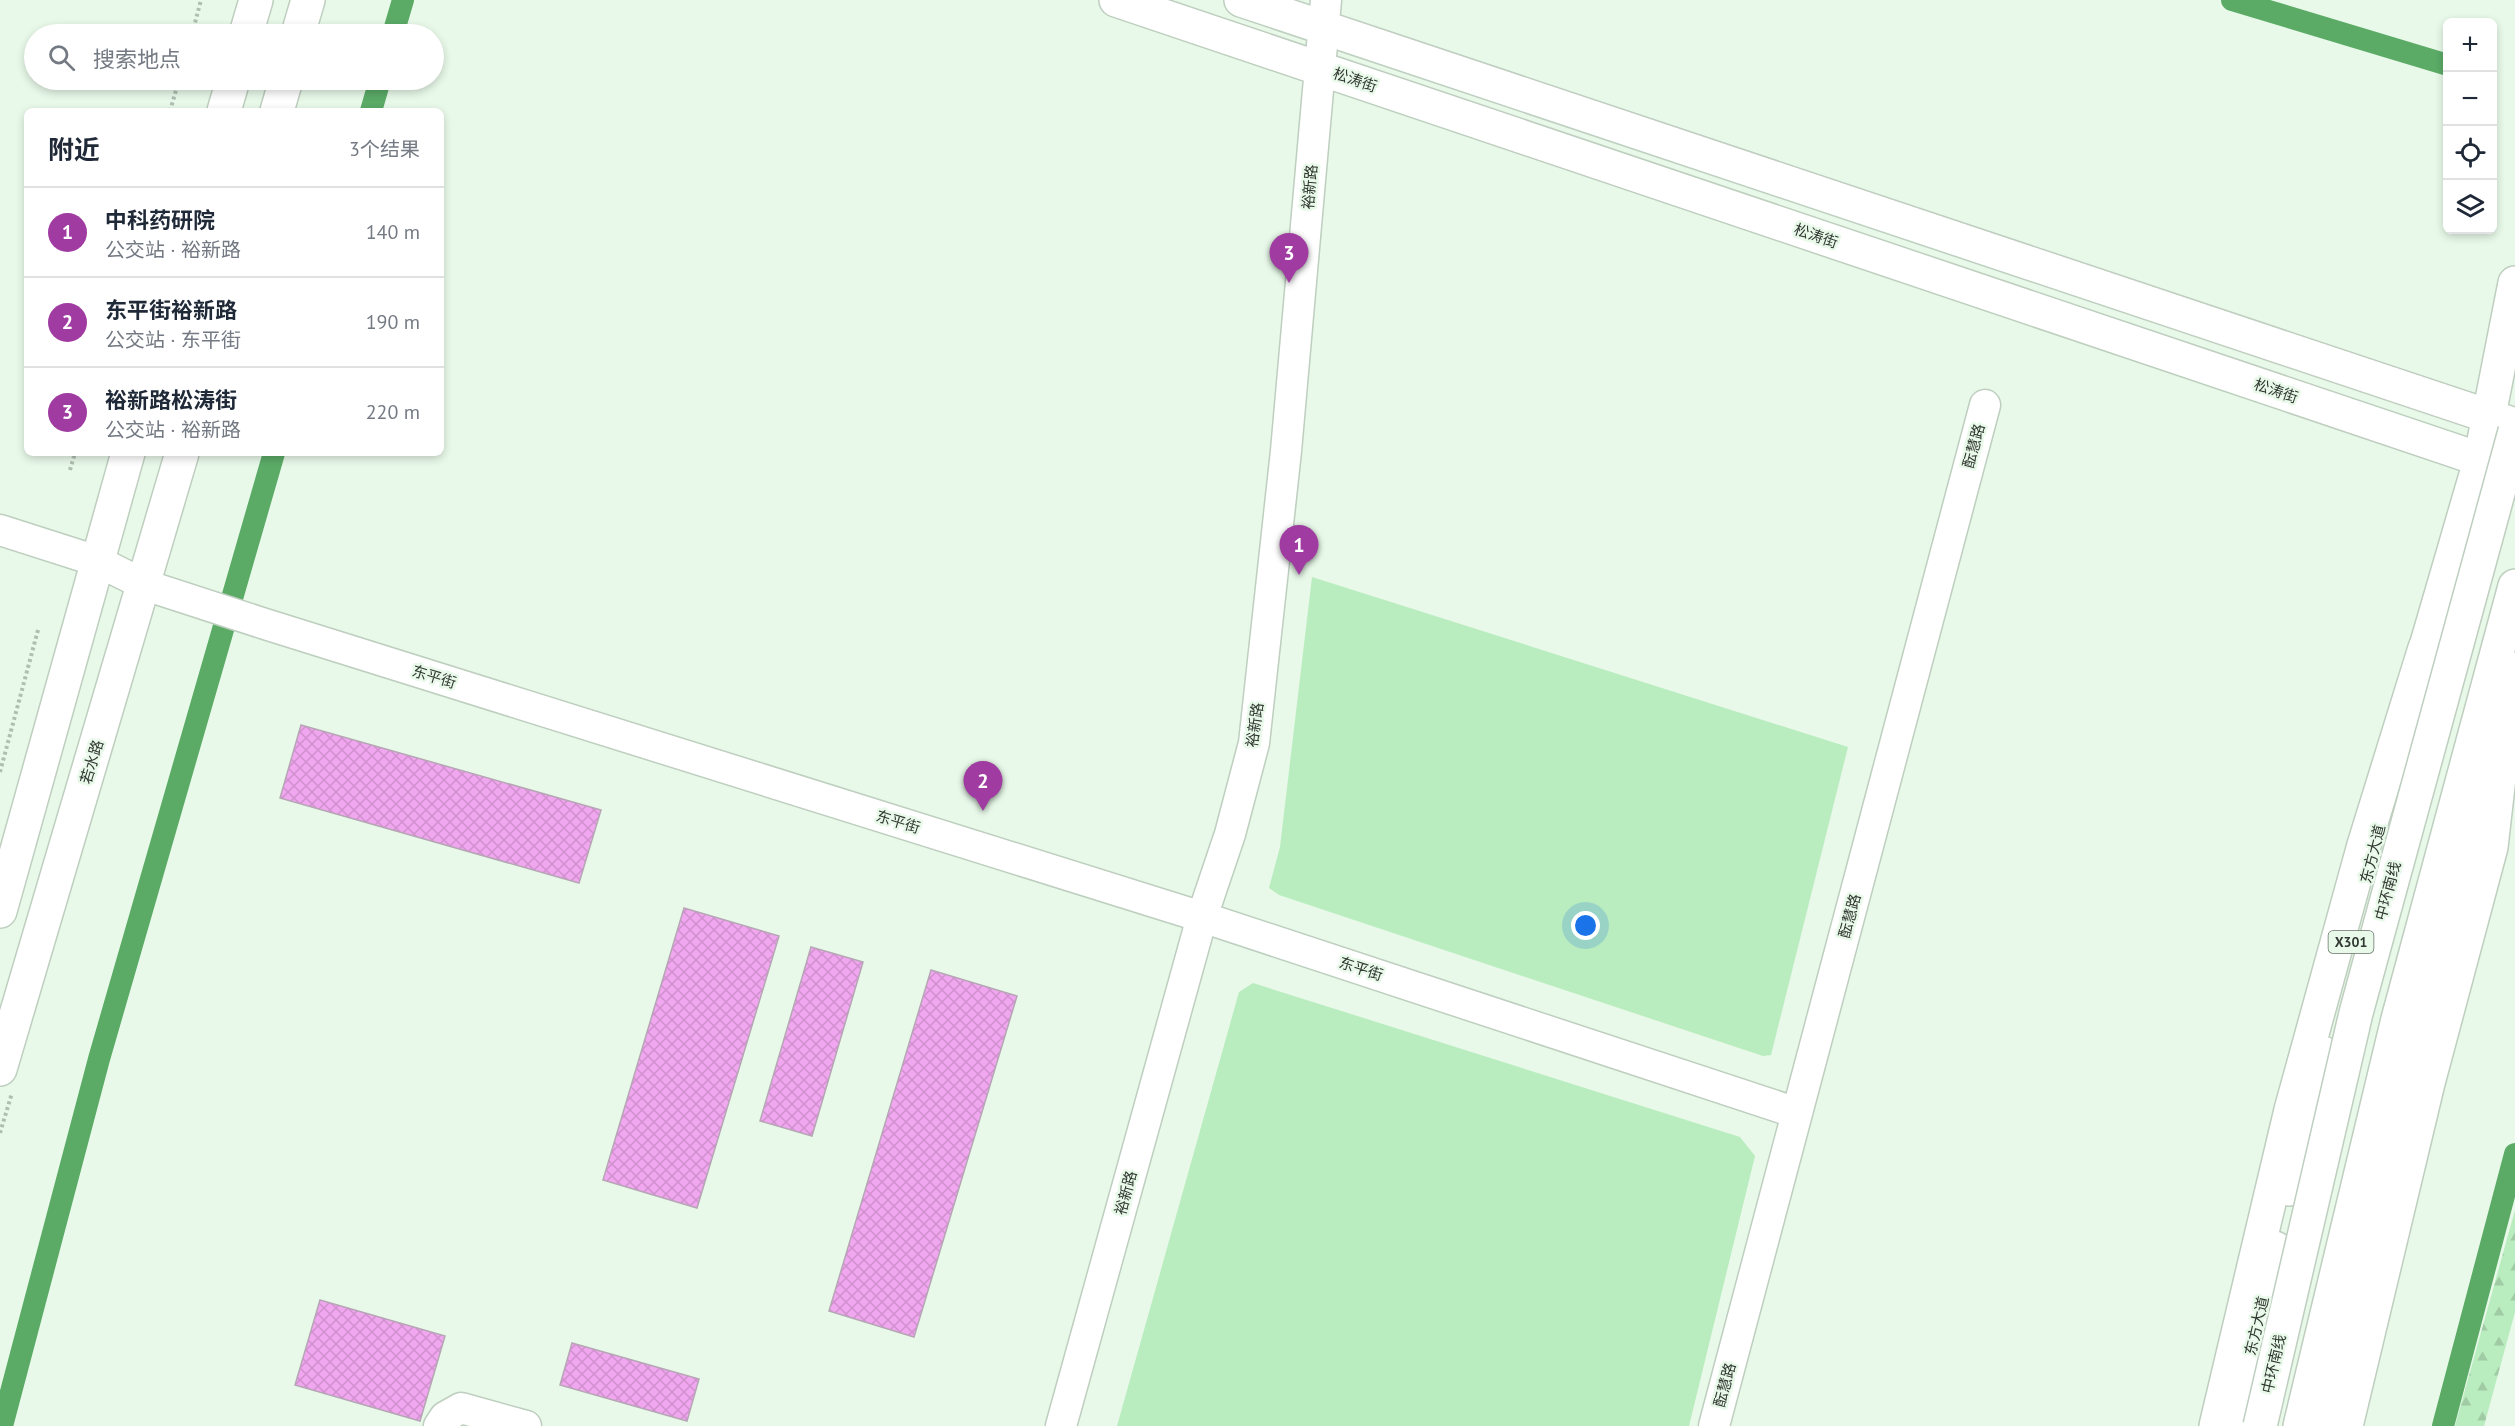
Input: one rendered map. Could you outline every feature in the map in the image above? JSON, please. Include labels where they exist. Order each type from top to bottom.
[{"type":"main road","points":[[249,24],[256,0]]},
{"type":"main road","points":[[301,24],[308,0]]},
{"type":"main road","name":"松涛街","points":[[1116,0],[2515,471]]},
{"type":"main road","points":[[1241,0],[1324,14],[2506,424]]},
{"type":"main road","points":[[226,108],[230,90]]},
{"type":"main road","points":[[278,108],[283,90]]},
{"type":"main road","name":"东方大道","points":[[2235,1426],[2283,1210],[2425,648],[2480,460],[2506,424],[2515,283]]},
{"type":"main road","name":"中环南线","points":[[2260,1426],[2356,1013],[2506,424]]},
{"type":"main road","points":[[0,911],[127,456]]},
{"type":"main road","name":"若水路","points":[[0,1069],[145,585],[181,456]]},
{"type":"main road","points":[[2300,1426],[2398,1019],[2515,586]]},
{"type":"main road","points":[[2216,1426],[2291,1110],[2364,845],[2425,648]]},
{"type":"main road","points":[[2346,1426],[2428,1083],[2491,847],[2512,680]]},
{"type":"main road","points":[[2330,1426],[2382,1201],[2512,680]]},
{"type":"street","name":"裕新路","points":[[1062,1426],[1202,917],[1230,834],[1254,743],[1286,451],[1324,14]]},
{"type":"street","name":"酝慧路","points":[[1714,1426],[1985,405]]},
{"type":"street","name":"东平街","points":[[0,530],[97,561],[145,585],[265,624],[1202,917],[1797,1113]]},
{"type":"street","points":[[439,1426],[445,1417],[461,1408],[526,1426]]},
{"type":"path","points":[[195,24],[201,0]]},
{"type":"path","points":[[172,108],[176,90]]},
{"type":"path","points":[[70,470],[74,456]]},
{"type":"path","points":[[0,772],[38,630]]},
{"type":"green space","points":[[1312,577],[1848,747],[1771,1055],[1763,1056],[1279,895],[1269,888],[1280,847]]},
{"type":"green space","points":[[1253,983],[1740,1137],[1755,1156],[1689,1426],[1117,1426],[1239,992]]},
{"type":"green space","points":[[2515,1210],[2515,1312],[2484,1426],[2455,1426]]},
{"type":"building","points":[[301,725],[601,810],[579,883],[280,798]]},
{"type":"building","points":[[684,908],[779,936],[697,1208],[603,1180]]},
{"type":"building","points":[[811,947],[863,962],[812,1136],[760,1121]]},
{"type":"building","points":[[931,970],[1017,996],[914,1337],[829,1311]]},
{"type":"building","points":[[320,1300],[445,1336],[420,1421],[295,1385]]},
{"type":"building","points":[[572,1343],[699,1379],[687,1421],[560,1385]]},
{"type":"waterway","points":[[396,24],[403,0]]},
{"type":"waterway","points":[[2232,0],[2443,63]]},
{"type":"waterway","points":[[372,108],[377,90]]},
{"type":"waterway","points":[[2,1426],[99,1059],[273,456]]},
{"type":"waterway","points":[[2443,1426],[2515,1154]]},
{"type":"place","name":"裕新路松涛街","points":[[1289,283]]},
{"type":"place","name":"中科药研院","points":[[1299,575]]},
{"type":"place","name":"东平街裕新路","points":[[983,811]]}]
